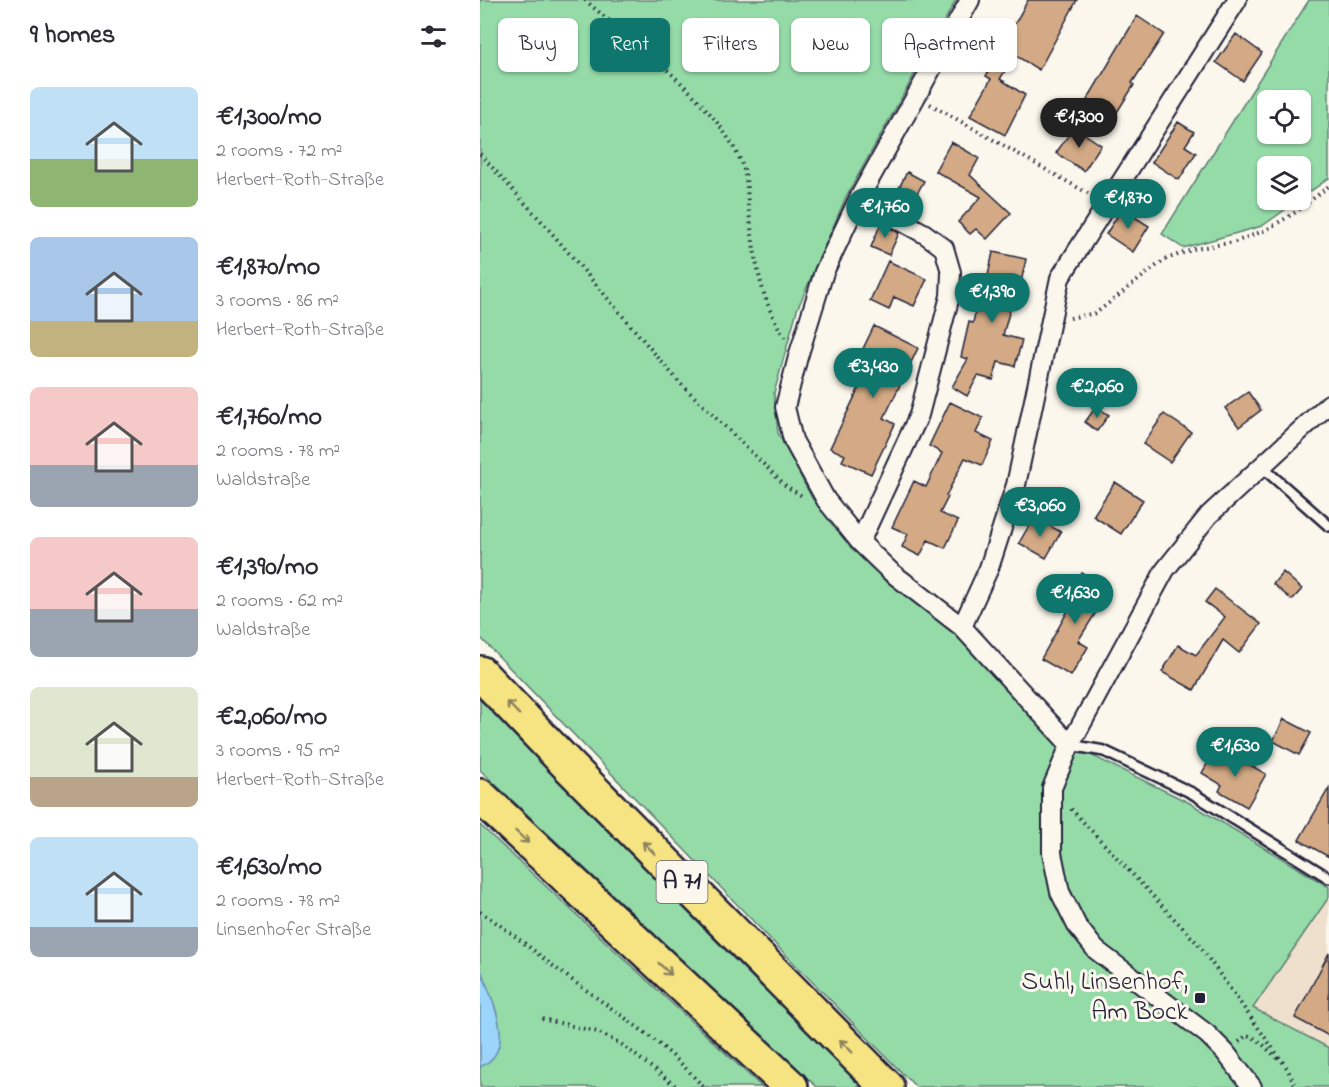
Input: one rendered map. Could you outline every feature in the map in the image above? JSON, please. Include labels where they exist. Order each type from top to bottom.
[{"type":"highway","name":"A 71","points":[[480,673],[591,789],[887,1087]]},
{"type":"highway","points":[[480,796],[791,1087]]},
{"type":"street","points":[[970,0],[860,198],[824,272],[785,407],[793,440],[826,500],[860,542],[891,572],[962,627],[1070,745]]},
{"type":"street","points":[[962,627],[989,568],[1016,486],[1060,278],[1237,0]]},
{"type":"street","points":[[860,198],[925,234],[944,248],[951,272],[950,296],[919,415],[860,542]]},
{"type":"street","points":[[1252,1087],[1226,1054],[1207,1035],[1096,950],[1077,926],[1059,892],[1052,853],[1052,788],[1070,745],[1165,570],[1209,515],[1329,404]]},
{"type":"lane","points":[[1261,466],[1329,525]]},
{"type":"lane","points":[[1070,745],[1104,751],[1192,793],[1329,878]]},
{"type":"path","points":[[585,0],[692,93],[729,137],[743,169],[758,278],[776,324],[798,357]]},
{"type":"path","points":[[916,96],[1107,204]]},
{"type":"path","points":[[480,154],[544,224],[680,382],[786,486],[800,496],[826,500]]},
{"type":"path","points":[[1052,321],[1096,313],[1164,260],[1194,249],[1236,242],[1266,230],[1296,212],[1329,186]]},
{"type":"path","points":[[1052,788],[1198,944],[1287,1068],[1296,1087]]},
{"type":"path","points":[[480,912],[652,1037],[703,1087]]},
{"type":"path","points":[[542,1019],[606,1036],[621,1044],[677,1087]]},
{"type":"path","points":[[1226,1054],[1247,1035],[1258,1040],[1287,1068]]},
{"type":"shaded area","points":[[1329,897],[1329,1048],[1253,1008]]},
{"type":"green space","points":[[480,0],[956,0],[946,18],[882,18],[882,72],[916,72],[846,197],[797,310],[774,393],[778,433],[813,500],[826,500],[962,627],[1070,745],[1188,802],[1329,887],[1329,897],[1253,1008],[1329,1048],[1329,1087],[916,1087],[480,637]]},
{"type":"green space","points":[[1309,0],[1329,0],[1329,178],[1311,191],[1311,156],[1257,156],[1257,210],[1285,210],[1262,226],[1183,248],[1162,234]]},
{"type":"green space","points":[[480,691],[870,1087],[817,1087],[480,770]]},
{"type":"green space","points":[[480,825],[762,1087],[480,1087]]},
{"type":"water","points":[[480,967],[495,1007],[500,1035],[498,1048],[492,1059],[480,1067]]},
{"type":"building","points":[[1028,0],[1077,0],[1039,70],[1017,56],[1017,20]]},
{"type":"building","points":[[1137,16],[1164,34],[1132,83],[1134,85],[1114,117],[1087,100]]},
{"type":"building","points":[[1236,34],[1262,53],[1243,81],[1216,62]]},
{"type":"building","points":[[988,72],[1004,72],[1000,79],[1025,95],[1005,135],[970,116],[991,79],[986,76]]},
{"type":"building","points":[[1178,122],[1194,132],[1185,146],[1196,153],[1179,180],[1152,162]]},
{"type":"building","points":[[1074,127],[1101,145],[1084,171],[1056,153]]},
{"type":"building","points":[[951,142],[979,158],[970,175],[1011,213],[987,239],[976,229],[970,234],[958,222],[981,197],[935,171]]},
{"type":"building","points":[[907,172],[924,181],[915,197],[899,188]]},
{"type":"building","points":[[1122,209],[1149,226],[1133,252],[1106,234]]},
{"type":"building","points":[[881,223],[899,233],[889,255],[871,247]]},
{"type":"building","points":[[993,252],[1026,259],[1019,292],[1015,291],[1003,335],[1022,340],[1015,366],[998,362],[993,380],[978,376],[967,396],[952,387],[968,359],[961,357],[969,322],[973,323],[981,284],[986,285]]},
{"type":"building","points":[[888,261],[927,279],[914,306],[894,297],[889,310],[870,301]]},
{"type":"building","points":[[874,326],[918,348],[884,418],[895,424],[871,474],[842,461],[845,455],[830,448],[859,388],[847,382]]},
{"type":"building","points":[[1248,392],[1261,410],[1239,427],[1225,408]]},
{"type":"building","points":[[950,402],[983,418],[976,433],[993,441],[982,465],[965,458],[946,496],[948,497],[940,513],[958,521],[945,548],[928,540],[920,556],[902,547],[908,534],[892,527],[914,481],[926,487],[942,453],[929,446]]},
{"type":"building","points":[[1096,407],[1109,415],[1097,431],[1085,422]]},
{"type":"building","points":[[1164,414],[1191,432],[1170,462],[1143,444]]},
{"type":"building","points":[[1115,482],[1143,500],[1121,534],[1093,516]]},
{"type":"building","points":[[1034,517],[1061,532],[1046,558],[1019,543]]},
{"type":"building","points":[[1283,572],[1302,589],[1292,600],[1273,584]]},
{"type":"building","points":[[1082,573],[1110,590],[1078,641],[1088,647],[1071,676],[1041,659],[1070,607],[1063,603]]},
{"type":"building","points":[[1215,589],[1261,624],[1239,653],[1223,640],[1194,690],[1162,672],[1178,645],[1196,655],[1225,617],[1205,602]]},
{"type":"building","points":[[1284,719],[1311,733],[1299,755],[1273,741]]},
{"type":"building","points":[[1214,752],[1234,764],[1238,758],[1266,774],[1247,807],[1219,791],[1222,785],[1202,773]]},
{"type":"building","points":[[1329,788],[1329,857],[1299,840]]},
{"type":"building","points":[[1329,953],[1329,1036],[1295,1018]]},
{"type":"place","name":"Suhl, Linsenhof, Am Bock","points":[[1200,998]]}]
